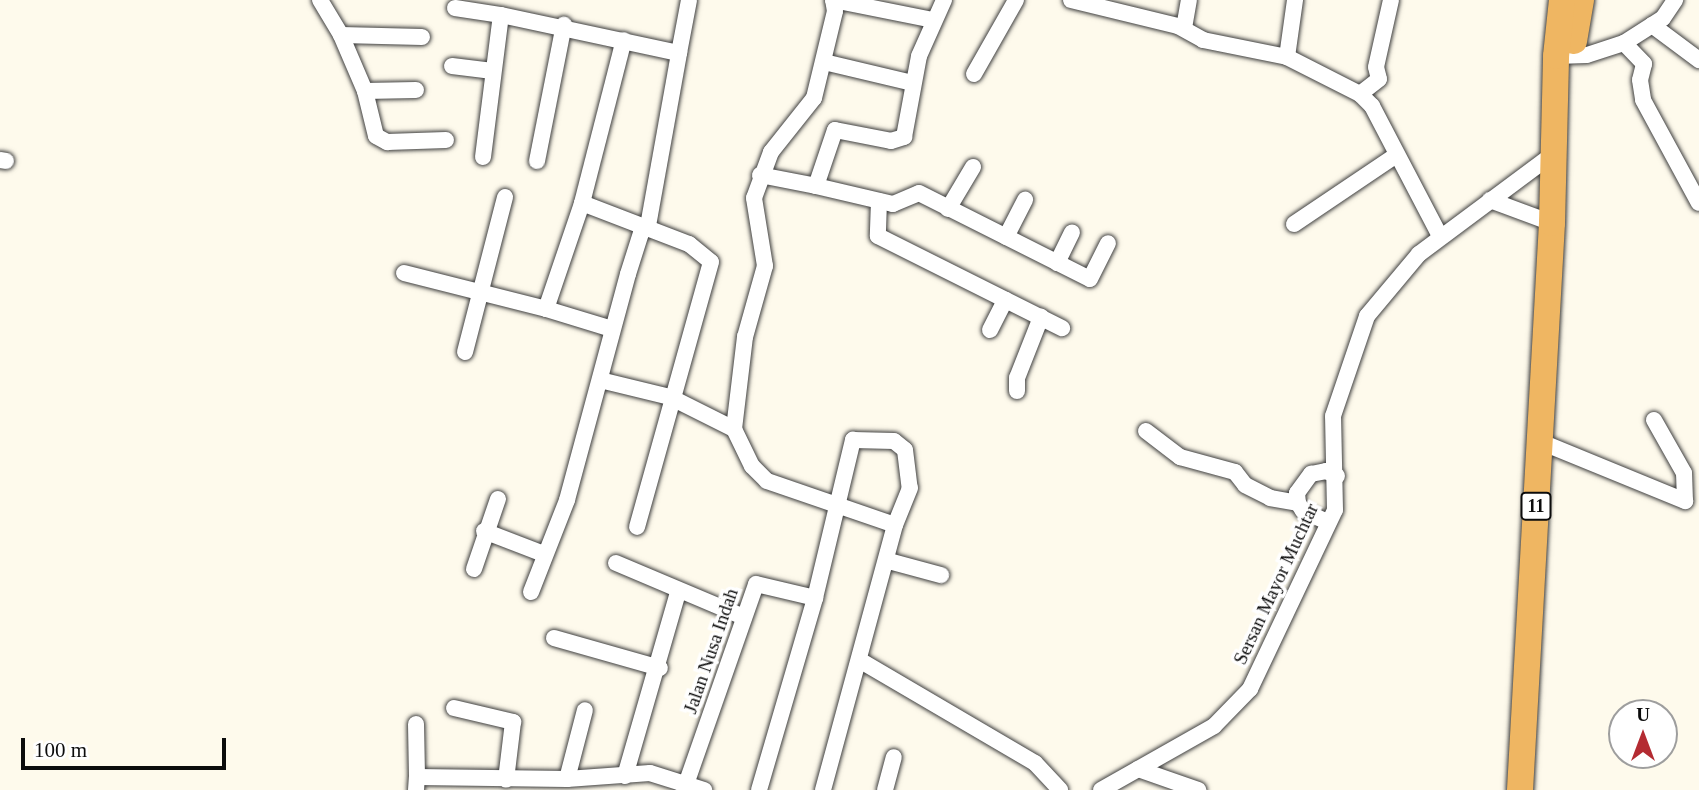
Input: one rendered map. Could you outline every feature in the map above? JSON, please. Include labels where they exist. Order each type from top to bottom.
[{"type":"highway","name":"11","points":[[1520,790],[1541,442],[1552,223],[1554,120],[1563,57],[1562,0]]},
{"type":"highway","name":"11","points":[[1563,57],[1581,0]]},
{"type":"street","points":[[320,0],[341,35],[365,91],[376,136],[387,142],[446,140]]},
{"type":"street","points":[[531,592],[567,500],[612,329],[641,233],[648,226],[688,0]]},
{"type":"street","points":[[734,429],[745,337],[765,266],[754,214],[760,175],[771,152],[814,98],[824,62],[833,0],[933,20]]},
{"type":"street","points":[[816,186],[835,131],[891,141],[904,137],[913,83],[933,20],[944,0]]},
{"type":"street","points":[[974,74],[1016,0]]},
{"type":"street","points":[[1071,0],[1184,28],[1203,40],[1287,57],[1360,94],[1372,106],[1395,156],[1440,236]]},
{"type":"street","points":[[1184,28],[1189,0]]},
{"type":"street","points":[[1287,57],[1295,0]]},
{"type":"street","points":[[1360,94],[1379,79],[1376,67],[1391,0]]},
{"type":"street","points":[[1563,57],[1624,43],[1652,25],[1675,0]]},
{"type":"street","points":[[455,8],[564,25],[679,53]]},
{"type":"street","points":[[483,157],[501,15]]},
{"type":"street","points":[[537,161],[564,25]]},
{"type":"street","points":[[1652,25],[1699,60]]},
{"type":"street","points":[[341,35],[422,37]]},
{"type":"street","points":[[546,309],[582,204],[624,40]]},
{"type":"street","points":[[1624,43],[1644,64],[1640,80],[1643,100],[1699,203]]},
{"type":"street","points":[[824,62],[913,83]]},
{"type":"street","points":[[452,66],[493,71]]},
{"type":"street","points":[[365,91],[416,90]]},
{"type":"street","name":"Sersan Mayor Muchtar","points":[[1101,790],[1214,726],[1242,699],[1335,510],[1337,476],[1333,416],[1367,316],[1390,286],[1440,236],[1553,153]]},
{"type":"street","points":[[1294,225],[1395,156]]},
{"type":"street","points":[[948,209],[973,167]]},
{"type":"street","points":[[760,175],[893,204],[919,193],[1090,279],[1108,243]]},
{"type":"street","points":[[465,352],[505,197]]},
{"type":"street","points":[[1006,237],[1025,200]]},
{"type":"street","points":[[1490,200],[1552,223]]},
{"type":"street","points":[[880,201],[878,236],[1062,328]]},
{"type":"street","points":[[582,204],[648,226],[689,244],[711,262],[670,397],[637,527]]},
{"type":"street","points":[[1057,263],[1072,232]]},
{"type":"street","points":[[404,273],[546,309],[612,329]]},
{"type":"street","points":[[990,330],[1005,300]]},
{"type":"street","points":[[1017,391],[1017,378],[1041,317]]},
{"type":"street","points":[[600,380],[670,397],[734,429],[759,475],[836,508],[895,525]]},
{"type":"street","points":[[1541,442],[1685,501],[1684,473],[1654,420]]},
{"type":"street","points":[[1146,431],[1180,457],[1236,472],[1245,485],[1270,498],[1298,503]]},
{"type":"street","points":[[760,790],[815,598],[853,440],[894,442],[905,450],[910,488],[895,525],[889,561],[823,790]]},
{"type":"street","points":[[1328,522],[1303,511],[1298,503],[1297,493],[1311,474],[1326,471],[1337,476]]},
{"type":"street","points":[[474,569],[484,531],[498,499]]},
{"type":"street","points":[[484,531],[544,554]]},
{"type":"street","points":[[889,561],[941,575]]},
{"type":"street","points":[[616,563],[678,592],[744,617]]},
{"type":"street","name":"Jalan Nusa Indah","points":[[692,788],[744,617],[760,583],[815,598]]},
{"type":"street","points":[[625,776],[660,668],[678,592]]},
{"type":"street","points":[[554,638],[660,668]]},
{"type":"street","points":[[861,661],[1035,763],[1060,790]]},
{"type":"street","points":[[454,708],[513,722],[506,780]]},
{"type":"street","points":[[567,779],[585,710]]},
{"type":"street","points":[[416,724],[417,784],[656,774],[692,788]]},
{"type":"street","points":[[885,790],[894,757]]},
{"type":"street","points":[[1138,769],[1198,790]]}]
